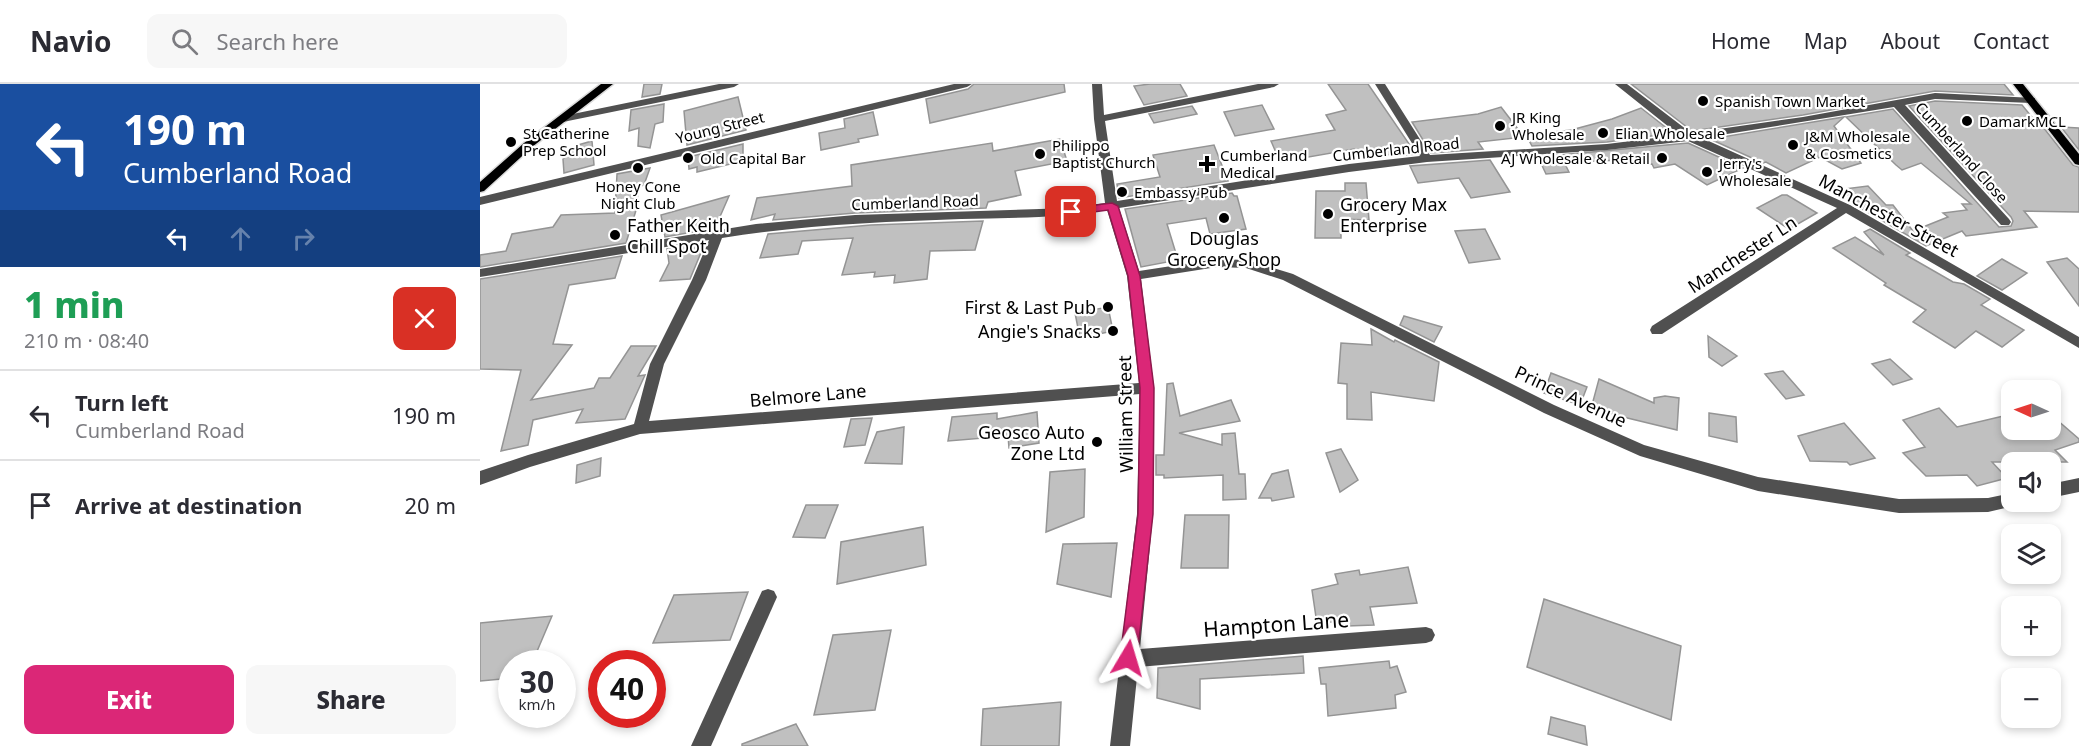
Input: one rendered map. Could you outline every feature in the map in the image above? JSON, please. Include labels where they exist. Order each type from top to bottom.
[{"type":"main road","points":[[480,188],[528,145],[608,84]]},
{"type":"main road","points":[[2018,84],[2079,162]]},
{"type":"street","points":[[563,119],[734,84]]},
{"type":"street","name":"Young Street","points":[[480,201],[967,84]]},
{"type":"street","name":"William Street","points":[[1097,84],[1099,119],[1112,206],[1134,276],[1147,388],[1145,514],[1120,746]]},
{"type":"street","points":[[1099,119],[1274,84]]},
{"type":"street","points":[[1380,84],[1427,159]]},
{"type":"street","name":"Manchester Street","points":[[1620,84],[1689,137],[1846,208],[2079,343]]},
{"type":"street","name":"Cumberland Road","points":[[480,273],[756,228],[855,219],[1071,212],[1349,168],[1427,159],[1607,147],[1689,137],[1935,96],[2031,100]]},
{"type":"street","name":"Cumberland Close","points":[[1897,103],[2005,222]]},
{"type":"street","name":"Manchester Ln","points":[[1657,330],[1846,208]]},
{"type":"street","points":[[640,428],[657,364],[699,280],[717,235]]},
{"type":"street","name":"Prince Avenue","points":[[1134,276],[1217,263],[1247,264],[1288,277],[1549,410],[1640,450],[1758,484],[1899,506],[1988,505],[2001,502]]},
{"type":"street","name":"Belmore Lane","points":[[480,478],[528,461],[640,428],[1147,388]]},
{"type":"street","points":[[2061,489],[2079,485]]},
{"type":"street","points":[[701,746],[768,597]]},
{"type":"street","name":"Hampton Lane","points":[[1128,658],[1426,635]]},
{"type":"building","points":[[644,84],[662,84],[660,94],[642,97]]},
{"type":"building","points":[[974,84],[1064,84],[1065,92],[930,123],[926,99],[968,89]]},
{"type":"building","points":[[1180,84],[1187,96],[1144,105],[1134,86]]},
{"type":"building","points":[[1328,84],[1368,84],[1416,154],[1405,155],[1404,153],[1358,158],[1354,149],[1280,162],[1271,141],[1335,130],[1326,115],[1346,110]]},
{"type":"building","points":[[1631,84],[2004,84],[2013,95],[1935,91],[1803,115],[1692,131]]},
{"type":"building","points":[[738,97],[746,130],[687,145],[684,111]]},
{"type":"building","points":[[1935,101],[2022,105],[2073,165],[2079,167],[2079,212],[2024,211],[2037,227],[1966,236],[1962,231],[1926,246],[1855,205],[1844,189],[1868,186],[1886,205],[1893,205],[1913,231],[1948,217],[1943,213],[1967,210],[1962,204],[1971,204],[1921,163],[1902,170],[1846,117],[1893,109],[1999,227],[2011,226],[2013,221],[2011,217],[1909,106]]},
{"type":"building","points":[[664,104],[663,122],[655,124],[650,148],[638,146],[639,128],[629,131],[631,110]]},
{"type":"building","points":[[1262,105],[1274,129],[1235,136],[1224,112]]},
{"type":"building","points":[[1192,106],[1197,114],[1154,123],[1149,114]]},
{"type":"building","points":[[1501,107],[1524,137],[1478,142],[1483,149],[1431,153],[1412,122],[1478,114]]},
{"type":"building","points":[[1641,108],[1673,133],[1607,142],[1532,146],[1526,135],[1571,130]]},
{"type":"building","points":[[873,112],[878,135],[858,139],[859,142],[821,150],[819,133],[845,128],[844,119]]},
{"type":"building","points":[[1844,117],[1834,126],[1861,163],[1842,169],[1820,157],[1786,173],[1766,162],[1763,163],[1710,139]]},
{"type":"building","points":[[2061,127],[2079,128],[2079,150]]},
{"type":"building","points":[[1060,139],[1067,161],[1015,171],[1021,195],[988,202],[986,208],[855,213],[773,220],[775,214],[751,220],[757,198],[852,186],[851,165],[992,143],[993,151]]},
{"type":"building","points":[[592,141],[594,165],[564,173],[563,159],[578,145]]},
{"type":"building","points":[[1688,143],[1743,168],[1707,185],[1675,164],[1654,168],[1652,164],[1632,165],[1625,160],[1564,162],[1569,172],[1546,174],[1538,157]]},
{"type":"building","points":[[743,144],[743,161],[697,172],[697,167],[689,169],[688,157]]},
{"type":"building","points":[[1214,145],[1228,181],[1119,198],[1117,184],[1160,177],[1153,155]]},
{"type":"building","points":[[1490,160],[1510,192],[1471,198],[1459,178],[1418,183],[1410,166]]},
{"type":"building","points":[[650,168],[644,185],[638,187],[637,207],[626,243],[480,267],[480,255],[506,251],[512,234],[553,227],[561,215],[615,213],[617,174]]},
{"type":"building","points":[[1345,183],[1366,183],[1369,220],[1341,219],[1341,238],[1315,238],[1316,191],[1345,191]]},
{"type":"building","points":[[1232,193],[1237,196],[1246,229],[1210,234],[1206,218],[1167,224],[1178,260],[1141,267],[1125,209]]},
{"type":"building","points":[[1782,195],[1787,195],[1817,213],[1789,229],[1757,208]]},
{"type":"building","points":[[729,196],[715,228],[665,237],[661,215]]},
{"type":"building","points":[[983,221],[975,250],[930,251],[927,279],[894,283],[895,275],[874,277],[875,272],[842,275],[853,238],[802,241],[798,254],[760,258],[768,234],[871,225]]},
{"type":"building","points":[[1485,229],[1500,259],[1469,263],[1455,231]]},
{"type":"building","points":[[1870,229],[1910,253],[1906,255],[1953,282],[1964,284],[1990,299],[1981,305],[2024,330],[2002,347],[1976,331],[1955,348],[1913,322],[1926,310],[1884,285],[1886,283],[1833,248],[1855,237],[1884,255],[1864,232]]},
{"type":"building","points":[[705,243],[690,279],[660,281],[669,263],[667,249]]},
{"type":"building","points":[[622,256],[615,278],[569,285],[553,344],[572,345],[531,400],[594,388],[599,378],[610,378],[631,346],[656,346],[638,376],[645,375],[625,419],[576,423],[583,409],[533,420],[528,445],[501,451],[521,370],[480,369],[480,279]]},
{"type":"building","points":[[2067,258],[2079,269],[2079,306],[2047,262]]},
{"type":"building","points":[[2002,259],[2027,273],[2002,290],[1977,276]]},
{"type":"building","points":[[1108,307],[1113,331],[1080,338],[1075,313]]},
{"type":"building","points":[[1404,316],[1442,327],[1434,342],[1400,325]]},
{"type":"building","points":[[1371,329],[1439,362],[1434,401],[1371,392],[1372,420],[1347,419],[1347,384],[1338,383],[1341,343],[1372,345]]},
{"type":"building","points":[[1708,336],[1737,356],[1722,366],[1709,357]]},
{"type":"building","points":[[1890,359],[1912,379],[1893,385],[1872,364]]},
{"type":"building","points":[[1783,371],[1804,395],[1786,399],[1765,374]]},
{"type":"building","points":[[1551,373],[1587,387],[1580,405],[1544,393]]},
{"type":"building","points":[[1599,379],[1654,403],[1654,398],[1665,396],[1679,398],[1677,430],[1615,415],[1592,405]]},
{"type":"building","points":[[1173,383],[1180,416],[1231,400],[1240,421],[1179,433],[1222,445],[1222,434],[1235,433],[1239,474],[1245,474],[1246,499],[1223,500],[1223,475],[1164,478],[1164,475],[1156,475],[1156,455],[1164,455],[1167,384]]},
{"type":"building","points":[[1939,408],[1957,427],[2001,417],[2001,440],[2061,440],[2061,423],[2079,439],[2079,442],[2055,450],[2057,452],[2001,452],[2001,462],[1992,462],[2001,472],[2001,480],[1977,486],[1967,475],[1926,476],[1903,453],[1925,447],[1903,420]]},
{"type":"building","points":[[1037,412],[1039,443],[1009,448],[1008,436],[948,441],[952,417],[997,413],[997,419]]},
{"type":"building","points":[[1709,413],[1736,417],[1737,442],[1709,436]]},
{"type":"building","points":[[872,418],[865,445],[844,447],[851,419]]},
{"type":"building","points":[[1844,423],[1875,458],[1850,465],[1847,462],[1810,461],[1798,436]]},
{"type":"building","points":[[904,427],[902,464],[865,463],[877,432]]},
{"type":"building","points":[[1341,449],[1358,480],[1340,492],[1326,453]]},
{"type":"building","points":[[601,458],[600,476],[576,483],[577,465]]},
{"type":"building","points":[[1085,469],[1084,517],[1046,532],[1050,472]]},
{"type":"building","points":[[1288,470],[1294,497],[1272,501],[1271,498],[1259,498],[1272,474]]},
{"type":"building","points":[[806,505],[838,505],[825,538],[793,537]]},
{"type":"building","points":[[1185,515],[1229,515],[1228,568],[1181,568]]},
{"type":"building","points":[[923,527],[926,565],[837,584],[841,542]]},
{"type":"building","points":[[1117,543],[1111,597],[1057,584],[1063,544]]},
{"type":"building","points":[[1408,567],[1417,603],[1370,607],[1374,625],[1347,626],[1346,620],[1317,624],[1312,590],[1338,584],[1335,574],[1359,570],[1360,575]]},
{"type":"building","points":[[748,592],[730,640],[653,643],[674,595]]},
{"type":"building","points":[[1544,599],[1681,646],[1671,720],[1527,667]]},
{"type":"building","points":[[552,616],[538,650],[498,650],[498,679],[480,681],[480,623]]},
{"type":"building","points":[[891,630],[875,710],[814,715],[833,635]]},
{"type":"building","points":[[1303,656],[1304,673],[1200,679],[1200,709],[1157,698],[1158,668]]},
{"type":"building","points":[[1389,661],[1390,668],[1397,666],[1406,692],[1395,695],[1396,708],[1328,716],[1326,684],[1321,684],[1319,668]]},
{"type":"building","points":[[1061,702],[1059,746],[981,746],[983,709]]},
{"type":"building","points":[[1551,717],[1585,726],[1587,745],[1548,734]]},
{"type":"building","points":[[796,724],[808,746],[742,746],[742,744]]},
{"type":"place","name":"Spanish Town Market","points":[[1703,101]]},
{"type":"place","name":"DamarkMCL","points":[[1967,121]]},
{"type":"place","name":"JR King Wholesale","points":[[1500,126]]},
{"type":"place","name":"Elian Wholesale","points":[[1603,133]]},
{"type":"place","name":"St Catherine Prep School","points":[[511,142]]},
{"type":"place","name":"J&M Wholesale & Cosmetics","points":[[1793,145]]},
{"type":"place","name":"Philippo Baptist Church","points":[[1040,154]]},
{"type":"place","name":"Old Capital Bar","points":[[688,158]]},
{"type":"place","name":"AJ Wholesale & Retail","points":[[1662,158]]},
{"type":"place","name":"Cumberland Medical","points":[[1207,164]]},
{"type":"place","name":"Honey Cone Night Club","points":[[638,168]]},
{"type":"place","name":"Jerry's Wholesale","points":[[1707,172]]},
{"type":"place","name":"Embassy Pub","points":[[1122,192]]},
{"type":"place","name":"Grocery Max Enterprise","points":[[1328,214]]},
{"type":"place","name":"Douglas Grocery Shop","points":[[1224,218]]},
{"type":"place","name":"Father Keith Chill Spot","points":[[615,235]]},
{"type":"place","name":"First & Last Pub","points":[[1108,307]]},
{"type":"place","name":"Angie's Snacks","points":[[1113,331]]},
{"type":"place","name":"Geosco Auto Zone Ltd","points":[[1097,442]]},
{"type":"route","points":[[1071,212],[1112,206],[1134,276],[1147,388],[1145,514],[1128,658]]}]
